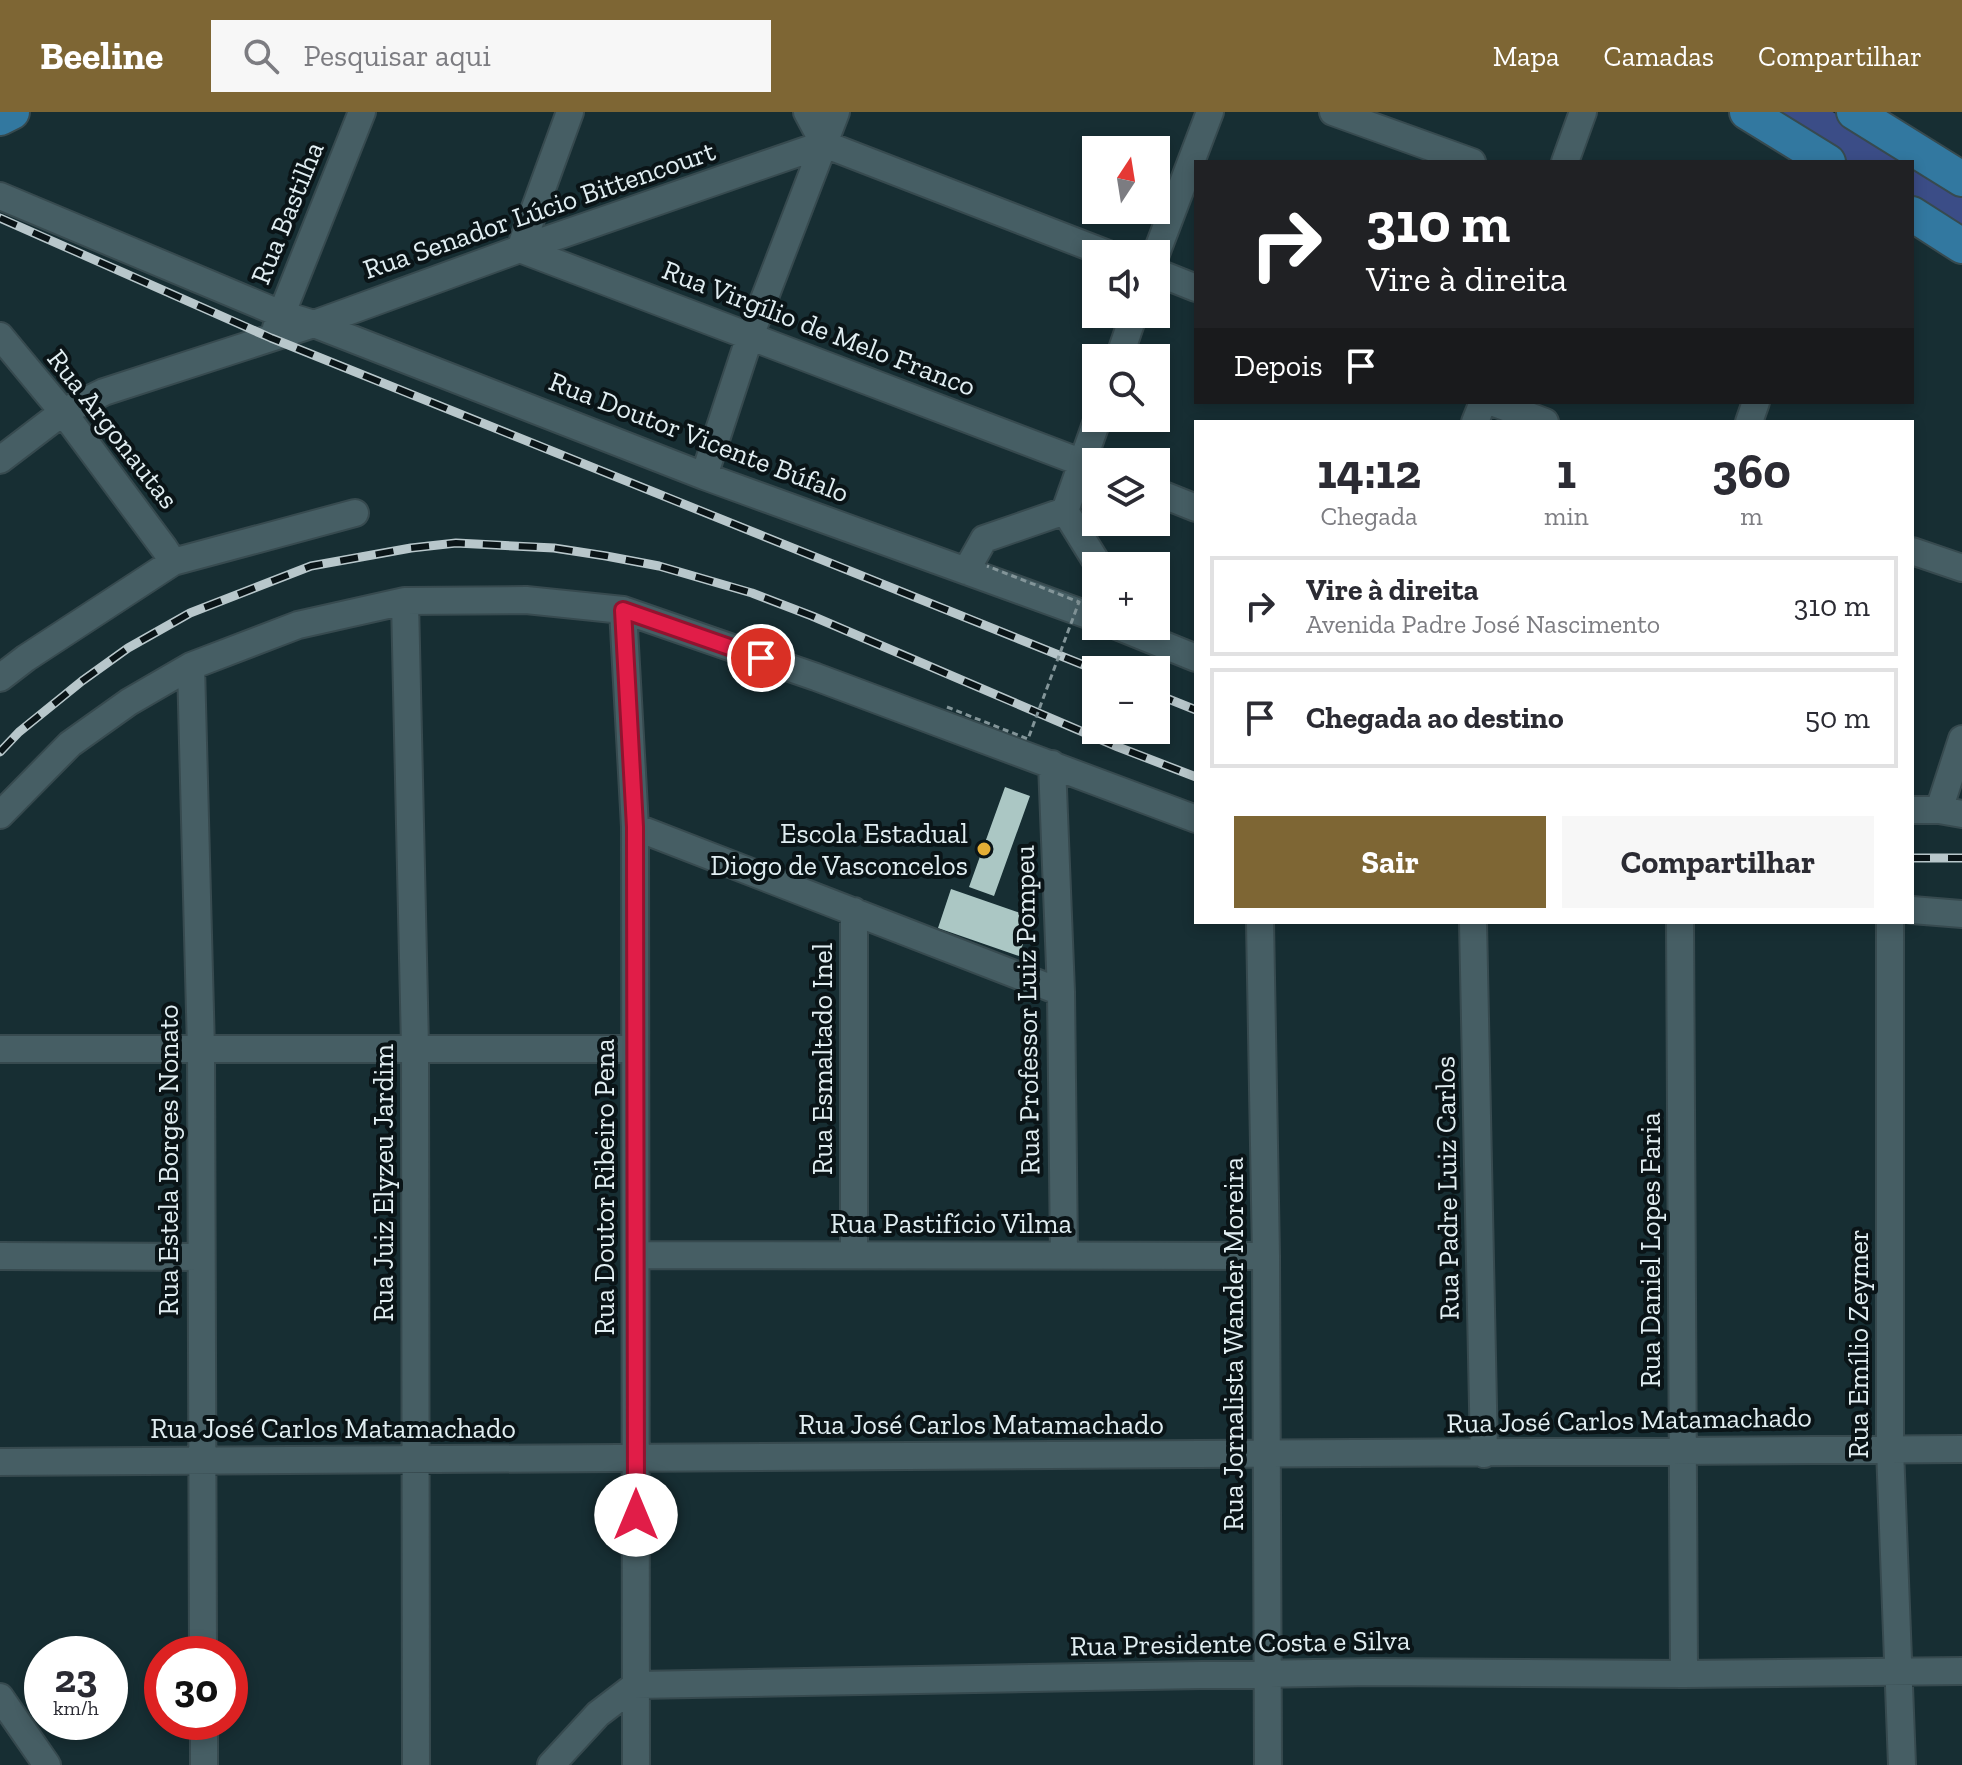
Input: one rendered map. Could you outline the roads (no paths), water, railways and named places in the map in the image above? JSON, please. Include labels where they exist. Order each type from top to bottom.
[{"type":"main road","points":[[0,118],[12,112]]},
{"type":"main road","points":[[1747,112],[1825,160]]},
{"type":"main road","points":[[1854,112],[1962,179]]},
{"type":"main road","points":[[1914,215],[1962,246]]},
{"type":"street","name":"Rua Bastilha","points":[[276,326],[362,112]]},
{"type":"street","points":[[520,249],[570,112]]},
{"type":"street","points":[[807,112],[824,144],[1082,244]]},
{"type":"street","points":[[704,476],[750,336],[836,112]]},
{"type":"street","points":[[1161,240],[1210,112]]},
{"type":"street","points":[[1333,112],[1466,160]]},
{"type":"street","points":[[1566,160],[1583,112]]},
{"type":"street","name":"Rua Senador Lúcio Bittencourt","points":[[0,460],[63,412],[104,392],[276,326],[314,324],[824,144]]},
{"type":"street","points":[[0,196],[276,326]]},
{"type":"street","name":"Rua Virgílio de Melo Franco","points":[[520,249],[1082,463]]},
{"type":"street","points":[[1170,278],[1194,287]]},
{"type":"street","name":"Rua Doutor Vicente Búfalo","points":[[314,324],[704,476],[976,568],[1082,612]]},
{"type":"street","name":"Rua Argonautas","points":[[0,336],[63,412],[173,562]]},
{"type":"street","points":[[1497,404],[1540,420]]},
{"type":"street","points":[[976,568],[984,539],[1065,511],[1082,479]]},
{"type":"street","points":[[1170,498],[1194,507]]},
{"type":"street","points":[[1065,511],[1090,552]]},
{"type":"street","points":[[0,678],[173,562],[355,513]]},
{"type":"street","points":[[1914,552],[1962,568]]},
{"type":"street","points":[[0,815],[70,744],[129,702],[191,666],[298,625],[405,601],[526,600],[623,610],[816,677],[1194,818]]},
{"type":"street","name":"Rua Juiz Elyzeu Jardim","points":[[405,601],[415,1047],[416,1765]]},
{"type":"street","name":"Rua Doutor Ribeiro Pena","points":[[623,610],[635,827],[636,1765]]},
{"type":"street","points":[[1152,640],[1194,657]]},
{"type":"street","name":"Rua Estela Borges Nonato","points":[[191,666],[201,1050],[203,1636]]},
{"type":"street","points":[[1914,810],[1951,812],[1962,739]]},
{"type":"street","name":"Rua Professor Luiz Pompeu","points":[[1052,764],[1061,992],[1064,1255]]},
{"type":"street","points":[[635,827],[1061,992]]},
{"type":"street","points":[[1914,910],[1962,914]]},
{"type":"street","name":"Rua Esmaltado Inel","points":[[854,911],[854,1255]]},
{"type":"street","name":"Rua Jornalista Wander Moreira","points":[[1260,924],[1266,1256],[1268,1765]]},
{"type":"street","name":"Rua Padre Luiz Carlos","points":[[1473,924],[1484,1454]]},
{"type":"street","name":"Rua Daniel Lopes Faria","points":[[1680,924],[1684,1674]]},
{"type":"street","name":"Rua Emílio Zeymer","points":[[1890,924],[1890,1449],[1902,1765]]},
{"type":"street","points":[[0,1049],[635,1049]]},
{"type":"street","name":"Rua Pastifício Vilma","points":[[636,1255],[1266,1256]]},
{"type":"street","points":[[0,1256],[201,1257]]},
{"type":"street","name":"Rua José Carlos Matamachado","points":[[0,1462],[1962,1449]]},
{"type":"street","name":"Rua Presidente Costa e Silva","points":[[636,1685],[1372,1672],[1684,1674],[1962,1671]]},
{"type":"street","points":[[551,1765],[598,1714],[636,1685]]},
{"type":"street","points":[[0,1697],[47,1765]]},
{"type":"street","points":[[204,1740],[204,1765]]},
{"type":"waterway","points":[[1799,112],[1881,160]]},
{"type":"waterway","points":[[1914,179],[1962,208]]},
{"type":"railway","points":[[0,218],[271,338],[1082,664]]},
{"type":"railway","points":[[0,752],[19,732],[82,681],[128,648],[190,613],[311,566],[456,543],[554,548],[606,556],[659,566],[752,593],[1194,776]]},
{"type":"railway","points":[[1170,700],[1194,709]]},
{"type":"railway","points":[[1914,858],[1962,858]]},
{"type":"place","name":"Escola Estadual Diogo de Vasconcelos","points":[[984,849]]}]
